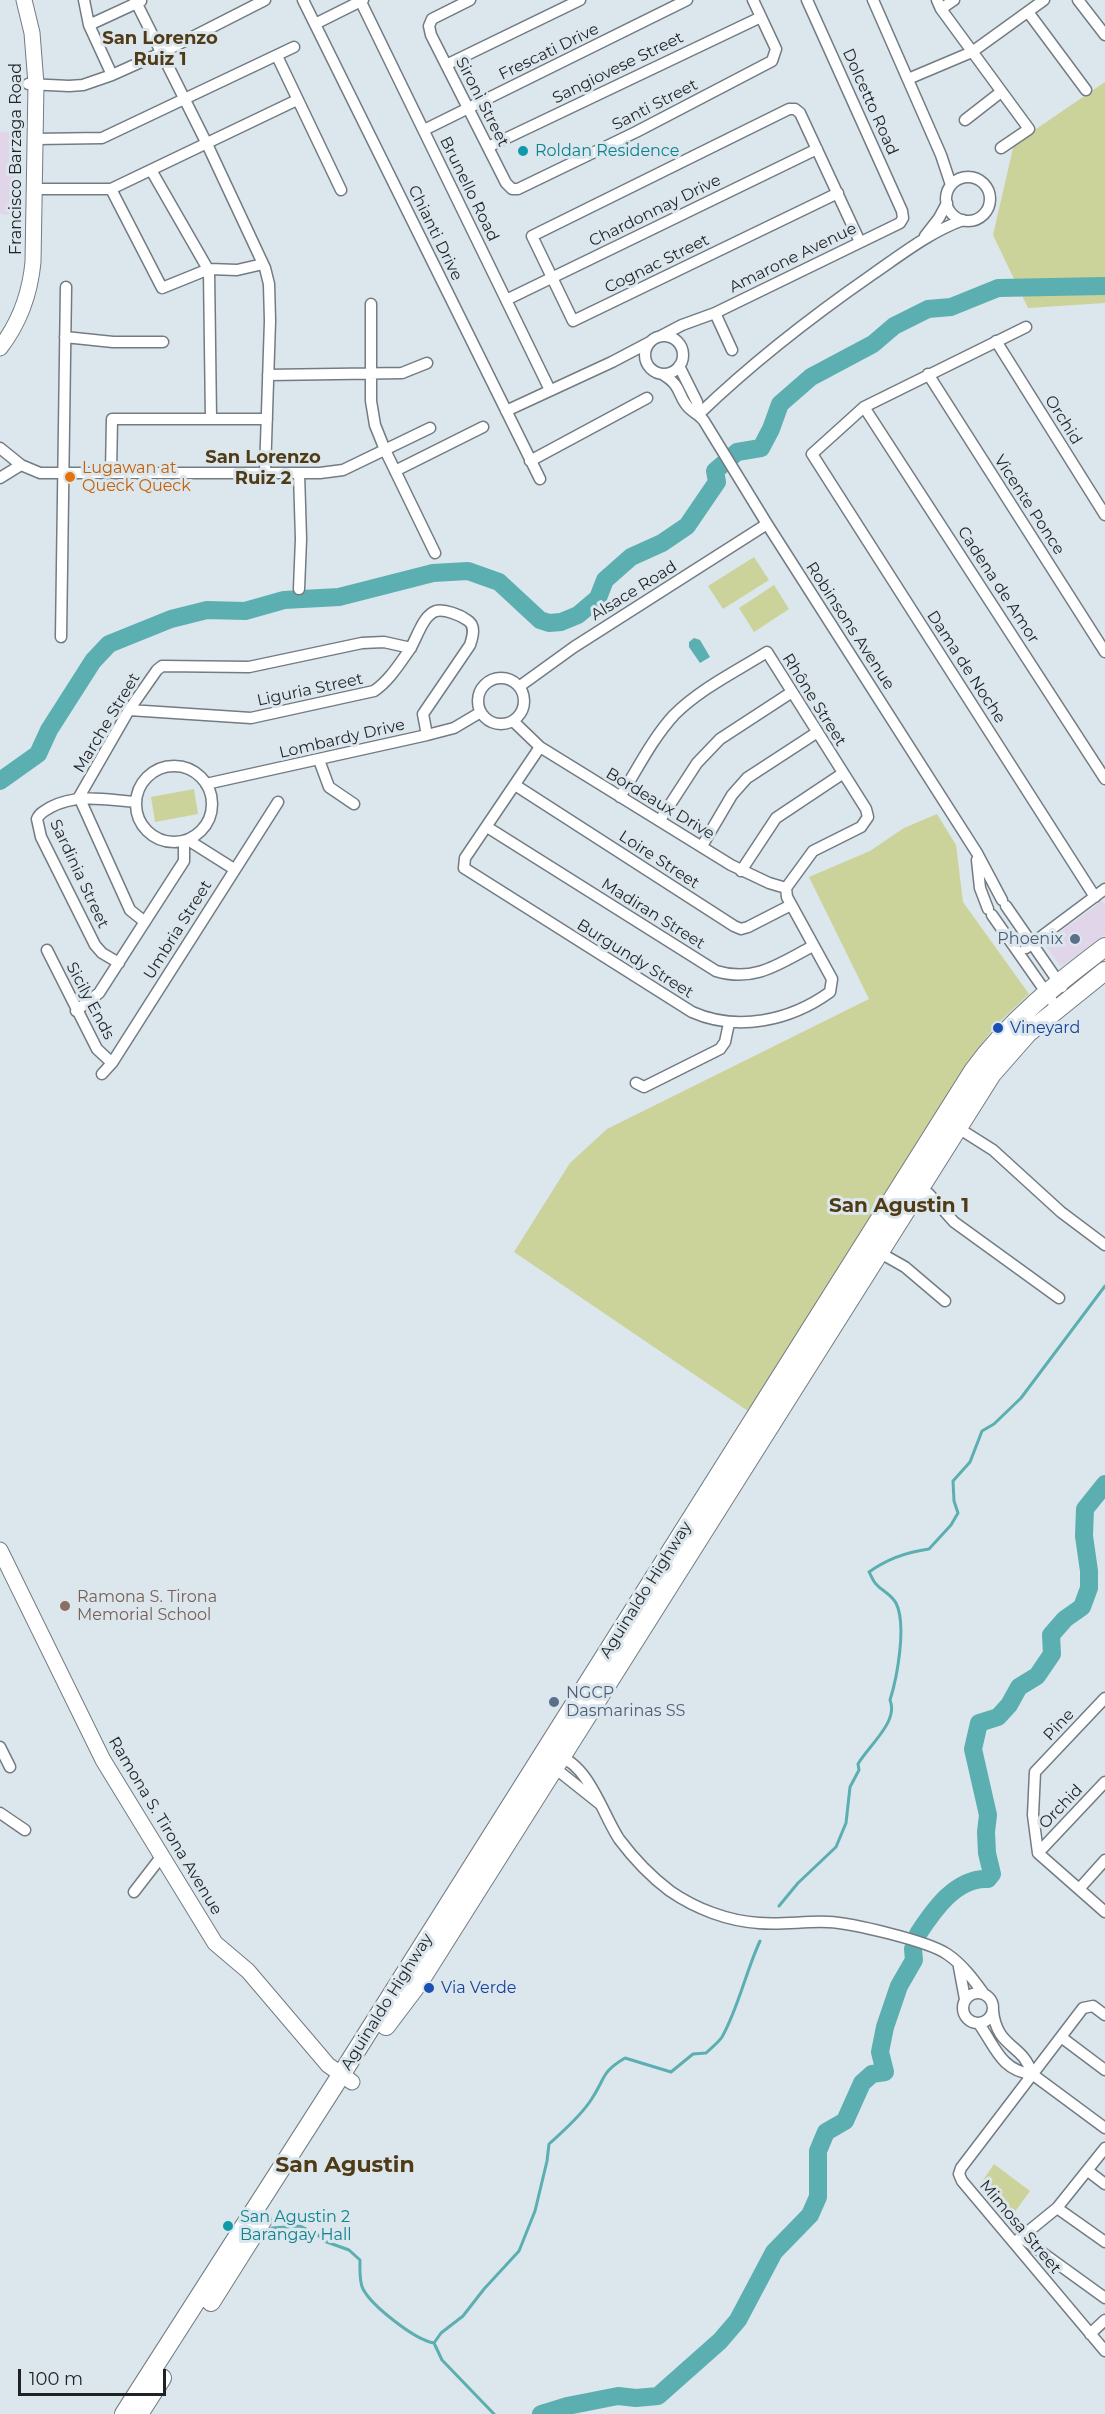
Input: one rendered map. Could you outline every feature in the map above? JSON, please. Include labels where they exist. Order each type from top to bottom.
[{"type":"highway","name":"Aguinaldo Highway","points":[[139,2414],[232,2256],[553,1760],[912,1184],[950,1123],[989,1050],[1017,1019],[1105,946]]},
{"type":"highway","name":"Aguinaldo Highway","points":[[950,1123],[1009,1053],[1063,1003],[1105,971]]},
{"type":"highway","name":"Aguinaldo Highway","points":[[124,2414],[195,2316]]},
{"type":"street","name":"Francisco Barzaga Road","points":[[0,348],[20,316],[30,284],[33,262],[35,139],[32,84],[16,0]]},
{"type":"street","name":"Francisco Barzaga Road","points":[[0,336],[15,313],[26,274],[32,33],[24,0]]},
{"type":"street","points":[[84,0],[89,25],[112,75]]},
{"type":"street","points":[[32,84],[83,85],[112,75],[161,53],[265,0]]},
{"type":"street","name":"Chianti Drive","points":[[303,0],[540,479]]},
{"type":"street","points":[[315,24],[361,0]]},
{"type":"street","name":"Brunello Road","points":[[361,0],[550,390]]},
{"type":"street","name":"Sironi Street","points":[[470,0],[432,19],[429,26],[430,35],[506,183],[512,189]]},
{"type":"street","points":[[446,65],[580,0]]},
{"type":"street","name":"Frescati Drive","points":[[424,130],[687,0]]},
{"type":"street","points":[[753,0],[761,17]]},
{"type":"street","name":"Dolcetto Road","points":[[807,0],[902,211],[903,218]]},
{"type":"street","points":[[873,0],[941,155],[951,185]]},
{"type":"street","points":[[954,0],[939,4],[1029,129],[1001,148]]},
{"type":"street","points":[[908,78],[972,52],[1044,0]]},
{"type":"street","points":[[1078,0],[1105,35]]},
{"type":"street","points":[[89,25],[138,1],[263,264],[270,303],[265,473]]},
{"type":"street","points":[[1028,12],[1086,90]]},
{"type":"street","name":"Santi Street","points":[[512,189],[518,189],[636,132],[768,64],[776,56],[776,50],[761,17]]},
{"type":"street","name":"Sangiovese Street","points":[[488,147],[761,17]]},
{"type":"street","points":[[35,139],[96,140],[294,48]]},
{"type":"street","points":[[277,56],[341,190]]},
{"type":"street","points":[[965,120],[1001,92]]},
{"type":"street","points":[[35,189],[111,189],[297,100]]},
{"type":"street","name":"Cognac Street","points":[[817,149],[800,113],[795,109],[789,109],[532,236],[573,321],[838,193]]},
{"type":"street","points":[[817,149],[860,242]]},
{"type":"street","name":"Chardonnay Drive","points":[[506,300],[817,149]]},
{"type":"street","points":[[941,155],[963,177]]},
{"type":"street","points":[[151,170],[208,269],[211,419]]},
{"type":"street","points":[[702,418],[786,337],[921,240],[963,220],[983,215],[990,195],[987,188],[977,178],[963,177],[951,185],[948,190],[947,203],[939,218],[921,240]]},
{"type":"street","points":[[111,189],[162,288],[208,269],[237,270],[263,264]]},
{"type":"street","points":[[947,203],[953,214],[963,220]]},
{"type":"street","name":"Amarone Avenue","points":[[661,336],[682,325],[715,313],[900,223],[903,218]]},
{"type":"street","points":[[61,637],[66,287]]},
{"type":"street","points":[[371,304],[373,417],[385,450],[435,553]]},
{"type":"street","points":[[715,313],[732,350]]},
{"type":"street","name":"Amarone Avenue","points":[[678,342],[686,329],[694,322]]},
{"type":"street","points":[[864,407],[1026,327]]},
{"type":"street","points":[[506,411],[612,362],[661,336],[668,336],[678,342],[683,354],[679,366],[663,374],[636,360],[612,362]]},
{"type":"street","points":[[65,337],[113,342],[163,342]]},
{"type":"street","name":"Orchid","points":[[996,341],[1105,515]]},
{"type":"street","points":[[648,365],[645,353],[650,342]]},
{"type":"street","points":[[268,375],[402,373],[427,363]]},
{"type":"street","name":"Robinsons Avenue","points":[[679,366],[702,418],[977,853],[1004,903],[1032,944],[1052,988],[1063,1003]]},
{"type":"street","name":"Robinsons Avenue","points":[[663,374],[674,381],[688,408],[702,418]]},
{"type":"street","name":"Vicente Ponce","points":[[928,374],[1105,652]]},
{"type":"street","points":[[530,461],[647,398]]},
{"type":"street","name":"Dama de Noche","points":[[864,407],[812,454],[1095,897]]},
{"type":"street","name":"Cadena de Amor","points":[[864,407],[1105,779]]},
{"type":"street","points":[[111,473],[112,419],[267,419]]},
{"type":"street","points":[[395,471],[483,427]]},
{"type":"street","points":[[0,448],[21,465],[40,473],[299,473],[343,470],[430,428]]},
{"type":"street","points":[[0,477],[21,465]]},
{"type":"street","points":[[299,473],[301,539],[299,589]]},
{"type":"street","name":"Alsace Road","points":[[520,686],[574,647],[767,524]]},
{"type":"street","name":"Liguria Street","points":[[129,710],[251,718],[374,691],[382,685],[411,648],[426,620],[436,611],[444,611],[469,621],[473,627],[470,645],[423,714],[427,735]]},
{"type":"street","name":"Marche Street","points":[[145,922],[130,910],[79,797],[129,710],[157,670],[162,666],[249,667],[362,643],[384,642],[411,648]]},
{"type":"street","name":"Rhône Street","points":[[620,797],[652,744],[674,715],[704,691],[767,652],[866,809],[867,817],[861,827],[813,851],[786,888]]},
{"type":"street","points":[[507,678],[520,686],[525,701],[516,719],[506,724],[492,722],[481,712],[478,705],[480,690],[491,679],[507,678]]},
{"type":"street","points":[[660,820],[697,763],[720,739],[792,692]]},
{"type":"street","name":"Lombardy Drive","points":[[206,784],[454,728],[470,721],[481,712]]},
{"type":"street","name":"Bordeaux Drive","points":[[516,719],[540,747],[741,871],[786,888]]},
{"type":"street","points":[[702,846],[732,795],[747,778],[816,733]]},
{"type":"street","name":"Burgundy Street","points":[[540,747],[464,862],[464,868],[471,875],[692,1012],[729,1023],[758,1021],[782,1016],[830,992],[832,980],[791,905],[786,888]]},
{"type":"street","points":[[319,760],[328,787],[354,804]]},
{"type":"street","points":[[180,766],[199,776],[206,784],[212,802],[208,820],[196,835],[186,840],[166,842],[150,834],[139,820],[136,802],[142,782],[159,769],[180,766]]},
{"type":"street","points":[[741,871],[776,818],[842,774]]},
{"type":"street","name":"Loire Street","points":[[515,784],[734,926],[748,927],[791,905]]},
{"type":"street","name":"Sardinia Street","points":[[119,963],[98,949],[39,831],[37,819],[43,812],[58,804],[79,797],[136,802]]},
{"type":"street","name":"Umbria Street","points":[[102,1074],[112,1063],[278,802]]},
{"type":"street","name":"Madiran Street","points":[[487,826],[716,971],[735,975],[756,974],[813,946]]},
{"type":"street","points":[[186,840],[234,870]]},
{"type":"street","points":[[76,1011],[97,997],[119,963],[184,861],[186,840]]},
{"type":"street","name":"Robinsons Avenue","points":[[977,853],[980,888],[990,912],[1018,954],[1052,988],[1063,1003]]},
{"type":"street","points":[[1018,954],[1105,889]]},
{"type":"street","name":"Sicily Ends","points":[[47,950],[97,1049],[112,1063]]},
{"type":"street","points":[[636,1083],[644,1087],[716,1052],[725,1042],[729,1023]]},
{"type":"street","points":[[950,1123],[993,1150],[1061,1212],[1105,1245]]},
{"type":"street","points":[[912,1184],[929,1194],[954,1222],[1059,1298]]},
{"type":"street","points":[[872,1248],[905,1267],[945,1300]]},
{"type":"street","name":"Ramona S. Tirona Avenue","points":[[0,1550],[103,1760],[215,1943],[248,1971],[308,2044],[328,2065],[346,2078]]},
{"type":"street","name":"Pine","points":[[1038,1852],[1033,1815],[1035,1772],[1105,1698]]},
{"type":"street","points":[[0,1747],[10,1767]]},
{"type":"street","points":[[553,1760],[571,1763],[591,1785],[618,1837],[648,1873],[685,1900],[701,1908],[736,1919],[759,1923],[831,1922],[852,1925],[900,1937],[945,1952],[957,1961],[992,2001],[998,2034],[1028,2062],[1032,2074]]},
{"type":"street","name":"Orchid","points":[[1038,1852],[1105,1782]]},
{"type":"street","points":[[0,1813],[25,1830]]},
{"type":"street","points":[[1038,1852],[1105,1912]]},
{"type":"street","points":[[134,1892],[162,1857]]},
{"type":"street","points":[[1078,1889],[1105,1860]]},
{"type":"street","points":[[957,1961],[963,1978],[965,1999],[962,2008],[965,2018],[974,2024],[979,2024],[988,2020],[993,2011]]},
{"type":"street","points":[[965,1999],[974,1993],[984,1994]]},
{"type":"street","name":"Mimosa Street","points":[[1105,2015],[1093,2006],[1083,2008],[959,2174],[962,2181],[1018,2240],[1105,2351]]},
{"type":"street","points":[[979,2024],[1004,2061],[1011,2067],[1018,2072],[1032,2074],[1105,2128]]},
{"type":"street","points":[[1061,2037],[1105,2070]]},
{"type":"street","points":[[1105,2148],[1058,2208],[1018,2240],[1105,2298]]},
{"type":"street","points":[[1088,2171],[1105,2184]]},
{"type":"street","points":[[1058,2208],[1105,2242]]},
{"type":"street","points":[[1090,2334],[1105,2320]]},
{"type":"shaded area","points":[[22,131],[20,215],[0,214],[0,132]]},
{"type":"shaded area","name":"Phoenix","points":[[1102,901],[1105,905],[1105,934],[1061,967],[1044,944]]},
{"type":"green space","points":[[1105,82],[1105,303],[1028,308],[993,235],[1014,144]]},
{"type":"green space","points":[[754,557],[769,580],[723,609],[708,586]]},
{"type":"green space","points":[[774,585],[789,609],[754,632],[739,608]]},
{"type":"green space","points":[[194,789],[198,814],[155,822],[151,797]]},
{"type":"green space","points":[[937,814],[956,845],[963,902],[1029,994],[995,1026],[971,1058],[748,1411],[514,1252],[570,1163],[607,1129],[869,999],[809,877],[870,851],[904,828]]},
{"type":"green space","points":[[994,2164],[1030,2191],[1014,2213],[979,2186]]},
{"type":"water","points":[[694,638],[700,640],[710,657],[700,663],[689,647],[689,642]]},
{"type":"waterway","points":[[0,781],[38,754],[49,730],[93,661],[109,644],[171,619],[207,610],[245,611],[284,600],[339,597],[433,573],[468,571],[499,582],[540,620],[549,623],[561,622],[578,615],[598,598],[605,580],[631,557],[662,543],[687,526],[717,482],[715,471],[737,452],[761,448],[780,404],[811,377],[873,344],[894,326],[928,309],[951,307],[998,288],[1105,286]]},
{"type":"waterway","points":[[779,1906],[798,1883],[836,1847],[846,1823],[850,1787],[859,1770],[858,1764],[881,1734],[890,1717],[892,1708],[890,1700],[900,1652],[901,1624],[896,1603],[876,1584],[869,1572],[898,1557],[929,1549],[951,1525],[958,1513],[954,1501],[953,1481],[970,1462],[982,1431],[994,1424],[1021,1398],[1105,1286]]},
{"type":"waterway","points":[[918,1934],[938,1906],[956,1889],[976,1880],[988,1879],[992,1874],[987,1853],[988,1815],[973,1749],[979,1723],[998,1717],[1009,1705],[1019,1687],[1037,1676],[1052,1654],[1051,1635],[1065,1619],[1082,1607],[1089,1588],[1084,1536],[1085,1509],[1105,1484]]},
{"type":"waterway","points":[[434,2343],[441,2333],[463,2316],[519,2251],[535,2211],[549,2144],[587,2106],[607,2072],[625,2058],[671,2072],[693,2054],[706,2053],[720,2039],[728,2026],[760,1941]]},
{"type":"waterway","points":[[541,2414],[567,2406],[618,2396],[636,2398],[658,2396],[720,2341],[738,2320],[774,2252],[810,2215],[818,2197],[818,2151],[826,2132],[845,2121],[862,2083],[872,2074],[885,2072],[880,2052],[885,2027],[899,1986],[914,1960],[913,1949]]},
{"type":"waterway","points":[[272,2228],[300,2226],[317,2234],[324,2241],[349,2250],[360,2260],[363,2289],[375,2304],[416,2336],[434,2343]]},
{"type":"waterway","points":[[434,2343],[442,2360],[494,2414]]},
{"type":"place","name":"Roldan Residence","points":[[523,151]]},
{"type":"place","name":"Lugawan at Queck Queck","points":[[70,477]]},
{"type":"place","name":"Phoenix","points":[[1075,939]]},
{"type":"place","name":"Vineyard","points":[[998,1028]]},
{"type":"place","name":"Ramona S. Tirona Memorial School","points":[[65,1606]]},
{"type":"place","name":"NGCP Dasmarinas SS","points":[[554,1702]]},
{"type":"place","name":"Via Verde","points":[[429,1988]]},
{"type":"place","name":"San Agustin 2 Barangay Hall","points":[[228,2226]]},
{"type":"district","name":"San Lorenzo Ruiz 1","points":[[160,49]]},
{"type":"district","name":"San Lorenzo Ruiz 2","points":[[263,468]]},
{"type":"district","name":"San Agustin 1","points":[[899,1206]]},
{"type":"district","name":"San Agustin","points":[[345,2166]]}]
